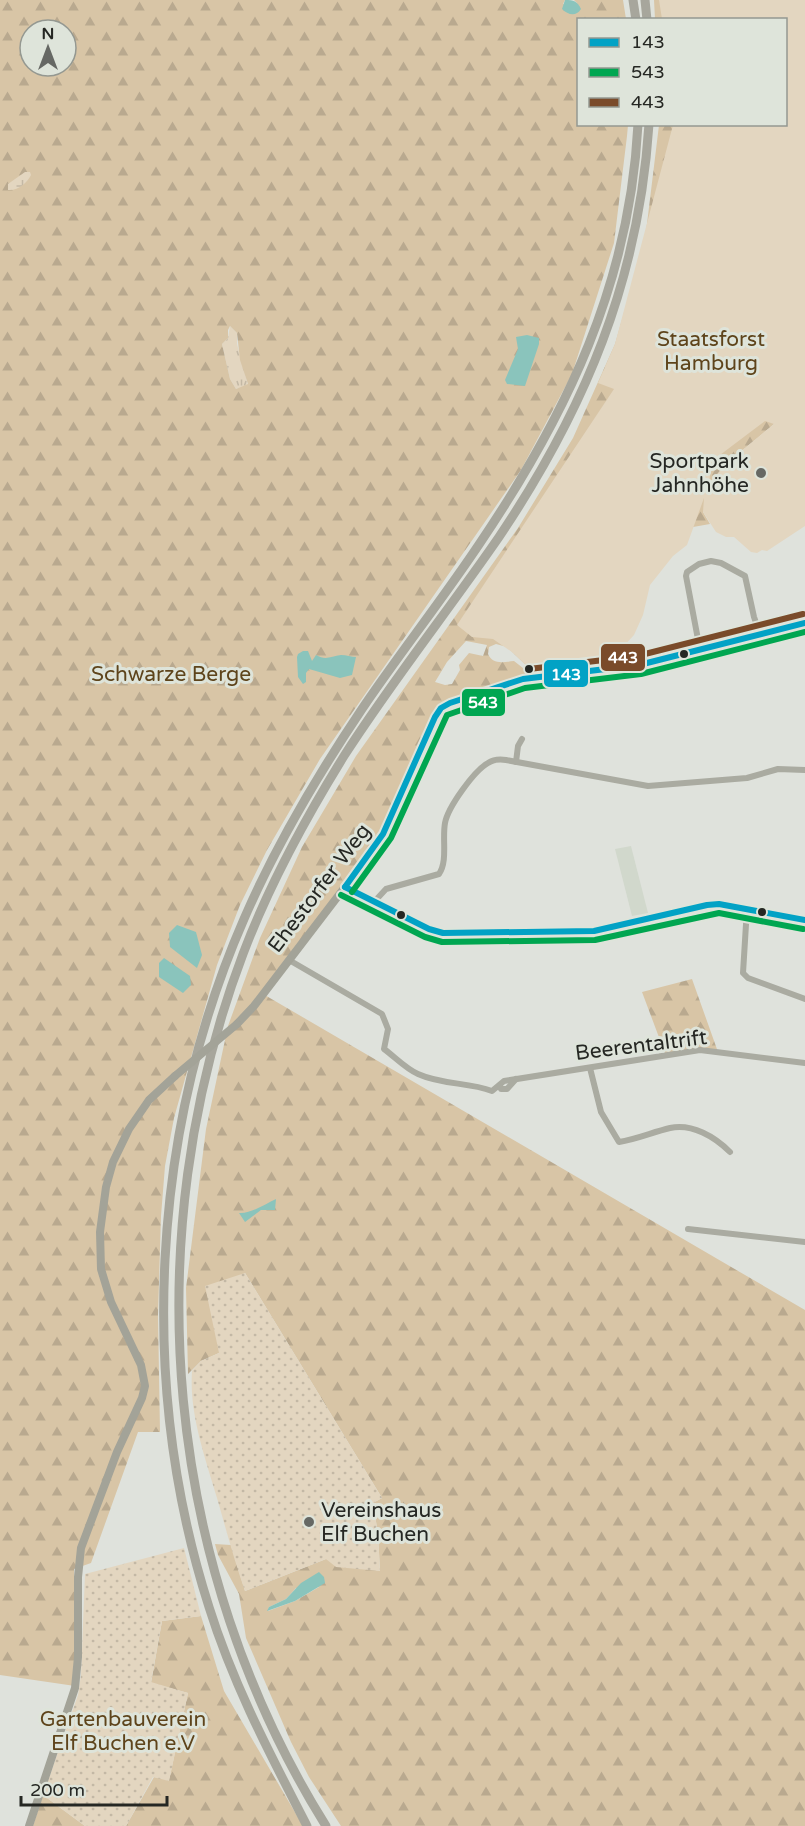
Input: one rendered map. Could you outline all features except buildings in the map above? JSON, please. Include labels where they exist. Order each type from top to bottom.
[{"type":"highway","points":[[633,0],[636,18]]},
{"type":"highway","points":[[645,0],[647,18]]},
{"type":"highway","points":[[309,1826],[254,1723],[223,1647],[192,1548],[177,1475],[167,1401],[164,1331],[170,1210],[181,1127],[198,1052],[216,991],[242,922],[288,829],[363,708],[502,510],[555,422],[577,376],[602,313],[616,264],[631,191],[638,126]]},
{"type":"highway","points":[[326,1826],[284,1751],[244,1660],[211,1560],[198,1505],[182,1402],[177,1303],[183,1211],[192,1139],[209,1057],[227,1000],[244,950],[286,858],[318,799],[348,751],[512,516],[562,431],[588,380],[613,316],[628,264],[642,192],[649,126]]},
{"type":"main road","name":"Ehestorfer Weg","points":[[29,1826],[75,1688],[81,1548],[145,1386],[141,1365],[111,1302],[105,1284],[99,1248],[101,1217],[108,1176],[123,1138],[149,1100],[237,1024],[254,1006],[345,887],[386,829],[435,717],[444,706],[523,679],[639,665],[805,623]]},
{"type":"street","points":[[700,650],[686,576],[687,572],[704,562],[719,562],[745,576],[760,634]]},
{"type":"street","points":[[516,762],[522,739]]},
{"type":"street","points":[[374,902],[386,890],[439,874],[442,865],[446,819],[471,780],[483,766],[494,760],[648,786],[747,778],[778,769],[805,771]]},
{"type":"street","points":[[345,887],[429,930],[449,933],[594,932],[719,904],[805,920]]},
{"type":"street","points":[[747,908],[742,973],[748,978],[805,999]]},
{"type":"street","name":"Beerentaltrift","points":[[289,960],[382,1014],[388,1029],[384,1049],[411,1070],[436,1080],[481,1087],[492,1091],[500,1086],[501,1089],[507,1089],[516,1079],[700,1050],[805,1063]]},
{"type":"street","points":[[590,1068],[601,1112],[619,1142],[672,1127],[697,1130],[712,1136],[730,1152]]},
{"type":"street","points":[[688,1229],[805,1242]]},
{"type":"shaded area","points":[[631,846],[648,913],[632,916],[615,849]]},
{"type":"green space","name":"Schwarze Berge","points":[[0,0],[565,0],[563,4],[577,3],[574,0],[623,0],[626,18],[577,18],[577,126],[628,126],[614,243],[572,374],[521,470],[320,759],[267,850],[240,905],[217,965],[174,1118],[165,1166],[158,1315],[160,1432],[138,1432],[91,1563],[74,1569],[75,1686],[0,1675]],"holes":[[[230,326],[237,333],[240,360],[248,384],[236,389],[230,379],[222,344],[228,338]]]},
{"type":"green space","points":[[654,0],[805,0],[805,392],[779,420],[727,463],[703,512],[710,524],[693,527],[688,538],[647,579],[612,650],[616,659],[533,672],[507,647],[496,644],[489,647],[490,658],[499,662],[514,661],[523,668],[526,674],[454,699],[436,708],[378,837],[263,994],[805,1310],[805,1826],[341,1826],[309,1777],[291,1742],[246,1638],[239,1594],[218,1555],[215,1544],[231,1545],[245,1591],[326,1559],[380,1571],[373,1503],[382,1498],[245,1273],[219,1353],[201,1361],[188,1374],[186,1288],[206,1129],[228,1026],[260,938],[302,847],[356,756],[518,528],[573,438],[615,344],[645,240],[659,126],[787,126],[787,18],[655,18]],"holes":[[[466,641],[487,645],[483,656],[469,653],[459,665],[460,670],[452,684],[445,685],[435,682],[447,662]],[[319,1587],[295,1601],[268,1611],[269,1607],[286,1599],[296,1588]]]},
{"type":"green space","name":"Staatsforst Hamburg","points":[[659,0],[805,0],[805,526],[767,551],[751,552],[734,537],[726,537],[716,532],[703,512],[704,498],[687,545],[673,556],[650,585],[643,615],[634,635],[622,648],[612,650],[616,659],[529,672],[527,666],[512,652],[493,639],[472,637],[457,625],[614,389],[598,383],[615,344],[673,126],[787,126],[787,18],[662,18]],"holes":[[[765,421],[774,424],[727,463],[709,483],[712,461]]]},
{"type":"green space","points":[[25,172],[30,172],[31,175],[27,181],[19,188],[8,190],[8,184]]},
{"type":"green space","points":[[230,326],[237,333],[237,344],[248,385],[236,389],[230,379],[222,344],[228,338]]},
{"type":"green space","points":[[692,979],[718,1052],[705,1050],[666,1056],[642,992]]},
{"type":"green space","points":[[245,1273],[382,1498],[373,1503],[380,1571],[336,1567],[326,1559],[245,1591],[195,1419],[192,1371],[201,1361],[219,1353],[205,1286]]},
{"type":"green space","name":"Gartenbauverein Elf Buchen e.V","points":[[184,1548],[201,1616],[162,1621],[151,1682],[188,1693],[169,1781],[153,1777],[126,1826],[85,1826],[43,1795],[78,1695],[81,1675],[85,1574]]},
{"type":"green space","points":[[201,1616],[224,1691],[303,1826],[126,1826],[154,1777],[169,1780],[188,1693],[151,1683],[162,1621]]},
{"type":"green space","points":[[43,1795],[85,1826],[33,1826]]},
{"type":"water","points":[[565,0],[578,4],[581,9],[579,12],[572,14],[562,9]]},
{"type":"water","points":[[527,335],[539,338],[539,344],[525,386],[507,384],[505,380],[518,349],[516,337]]},
{"type":"water","points":[[303,651],[308,651],[312,661],[316,655],[326,658],[341,655],[356,657],[352,675],[340,678],[309,669],[306,673],[306,682],[303,684],[298,677],[297,657]]},
{"type":"water","points":[[177,925],[196,932],[202,955],[197,968],[170,947],[169,933]]},
{"type":"water","points":[[164,958],[190,976],[191,985],[183,993],[159,977],[159,963]]},
{"type":"water","points":[[276,1199],[275,1210],[261,1210],[245,1222],[239,1213],[253,1210]]},
{"type":"water","points":[[319,1572],[324,1577],[325,1583],[295,1601],[267,1611],[269,1607],[286,1599],[301,1583]]},
{"type":"transit line","name":"443","points":[[529,669],[637,656],[803,614]]},
{"type":"transit line","name":"143","points":[[345,887],[383,834],[441,708],[523,679],[639,665],[805,623]]},
{"type":"transit line","name":"543","points":[[352,892],[391,838],[447,715],[525,688],[641,674],[805,632]]},
{"type":"transit line","name":"143","points":[[345,887],[429,929],[443,933],[594,931],[719,904],[805,920]]},
{"type":"transit line","name":"543","points":[[341,895],[425,937],[442,942],[595,940],[719,913],[803,929]]},
{"type":"place","name":"Sportpark Jahnhöhe","points":[[761,473]]},
{"type":"place","name":"Vereinshaus Elf Buchen","points":[[309,1522]]}]
